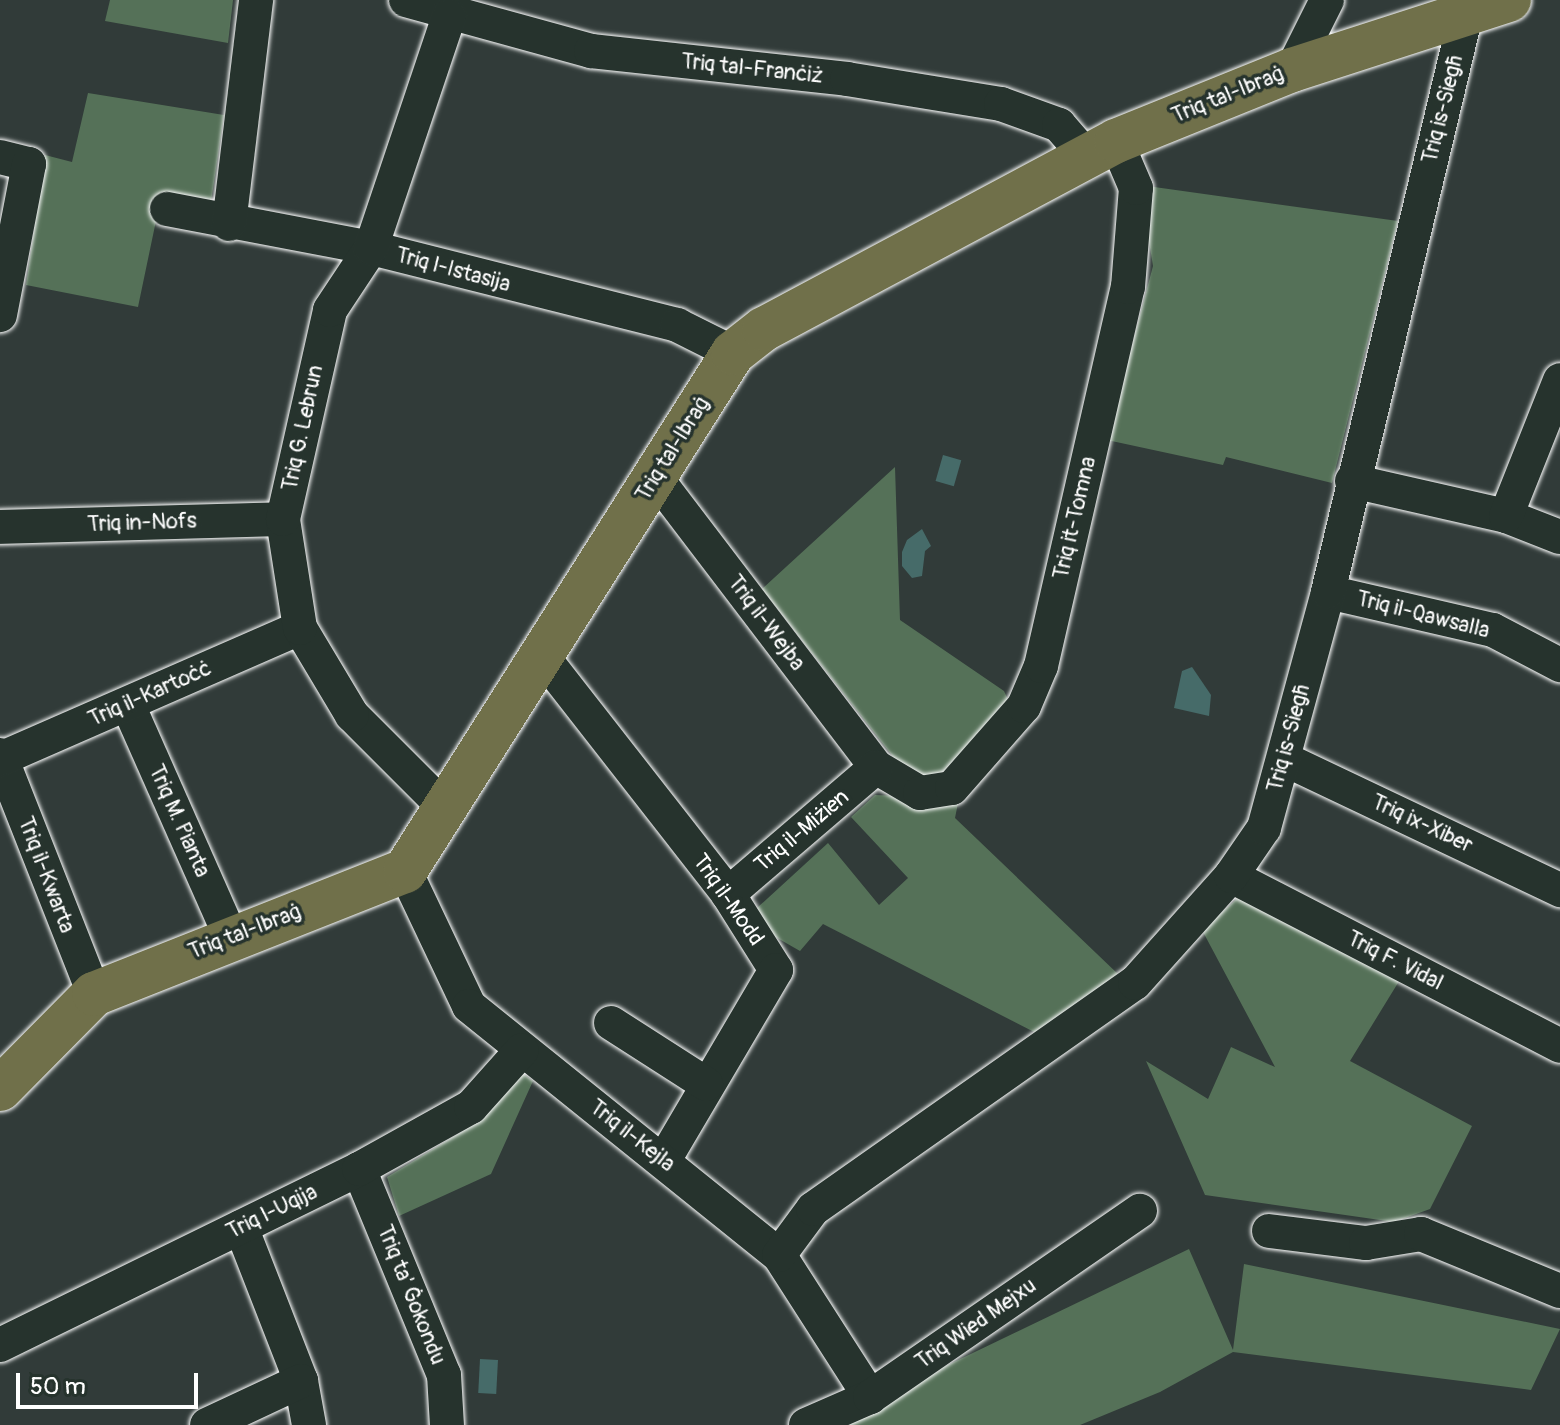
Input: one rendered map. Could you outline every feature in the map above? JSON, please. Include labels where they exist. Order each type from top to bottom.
[{"type":"main road","name":"Triq tal-Ibraġ","points":[[0,1089],[94,994],[231,937],[405,871],[448,811],[733,353],[764,329],[1101,148],[1292,70],[1509,0]]},
{"type":"street","points":[[229,224],[256,0]]},
{"type":"street","name":"Triq tal-Franċiż","points":[[406,0],[449,16],[591,51],[847,79],[1001,104],[1059,125],[1101,148]]},
{"type":"street","points":[[1292,70],[1327,0]]},
{"type":"street","name":"Triq is-Siegħ","points":[[779,1255],[813,1209],[1135,983],[1231,876],[1264,828],[1328,592],[1352,481],[1466,14]]},
{"type":"street","name":"Triq G. Lebrun","points":[[448,811],[352,715],[300,628],[283,519],[330,310],[371,248],[449,16]]},
{"type":"street","name":"Triq it-Tomna","points":[[876,767],[920,793],[952,788],[1024,706],[1041,666],[1128,287],[1136,188],[1101,148]]},
{"type":"street","points":[[0,315],[14,160]]},
{"type":"street","name":"Triq l-Istasija","points":[[167,209],[229,224],[371,248],[677,325],[733,353]]},
{"type":"street","points":[[1506,516],[1560,380]]},
{"type":"street","name":"Triq il-Wejba","points":[[656,478],[876,767]]},
{"type":"street","points":[[1352,481],[1506,516],[1560,537]]},
{"type":"street","name":"Triq in-Nofs","points":[[0,527],[283,519]]},
{"type":"street","name":"Triq il-Qawsalla","points":[[1328,592],[1493,630],[1560,665]]},
{"type":"street","name":"Triq il-Kartoċċ","points":[[0,757],[128,705],[300,628]]},
{"type":"street","name":"Triq il-Modd","points":[[543,657],[728,894],[776,970],[706,1084],[664,1160]]},
{"type":"street","name":"Triq M. Pianta","points":[[128,705],[231,937]]},
{"type":"street","name":"Triq il-Kwarta","points":[[0,757],[94,994]]},
{"type":"street","name":"Triq ix-Xiber","points":[[1284,759],[1560,890]]},
{"type":"street","name":"Triq il-Miżien","points":[[728,894],[876,767]]},
{"type":"street","name":"Triq il-Kejla","points":[[405,871],[469,1006],[779,1255],[870,1397]]},
{"type":"street","name":"Triq F. Vidal","points":[[1231,876],[1560,1046]]},
{"type":"street","points":[[611,1023],[706,1084]]},
{"type":"street","name":"Triq l-Uqija","points":[[0,1345],[359,1169],[471,1107],[522,1050]]},
{"type":"street","name":"Triq ta' Ġokondu","points":[[359,1169],[444,1375],[447,1425]]},
{"type":"street","name":"Triq Wied Mejxu","points":[[806,1425],[870,1397],[1140,1211]]},
{"type":"street","points":[[241,1227],[301,1381],[309,1425]]},
{"type":"street","points":[[1269,1231],[1366,1243],[1421,1234],[1560,1291]]},
{"type":"street","points":[[207,1425],[301,1381]]},
{"type":"green space","points":[[110,0],[233,0],[228,43],[105,21]]},
{"type":"green space","points":[[88,93],[224,115],[211,202],[162,192],[138,307],[26,285],[45,155],[72,162]]},
{"type":"green space","points":[[1140,185],[1398,221],[1332,483],[1226,457],[1223,465],[1107,440],[1153,266]]},
{"type":"green space","points":[[895,467],[900,620],[1004,691],[1009,702],[934,783],[905,772],[762,589]]},
{"type":"green space","points":[[875,795],[959,798],[955,818],[1119,975],[1040,1035],[823,924],[800,951],[765,931],[757,908],[828,843],[879,905],[908,878],[851,817]]},
{"type":"green space","points":[[1239,897],[1401,978],[1350,1061],[1472,1126],[1430,1209],[1394,1222],[1205,1195],[1146,1061],[1208,1099],[1231,1047],[1275,1067],[1202,930]]},
{"type":"green space","points":[[522,1073],[533,1081],[491,1174],[399,1216],[387,1177],[476,1123]]},
{"type":"green space","points":[[1189,1249],[1233,1350],[1244,1264],[1560,1329],[1531,1390],[1233,1352],[1160,1392],[1080,1425],[823,1425]]},
{"type":"water","points":[[943,455],[961,460],[954,486],[936,481]]},
{"type":"water","points":[[922,529],[931,546],[925,551],[922,576],[912,578],[902,566],[902,552],[907,540]]},
{"type":"water","points":[[1192,667],[1211,695],[1209,716],[1174,708],[1182,671]]},
{"type":"water","points":[[480,1359],[498,1360],[496,1394],[478,1393]]}]
